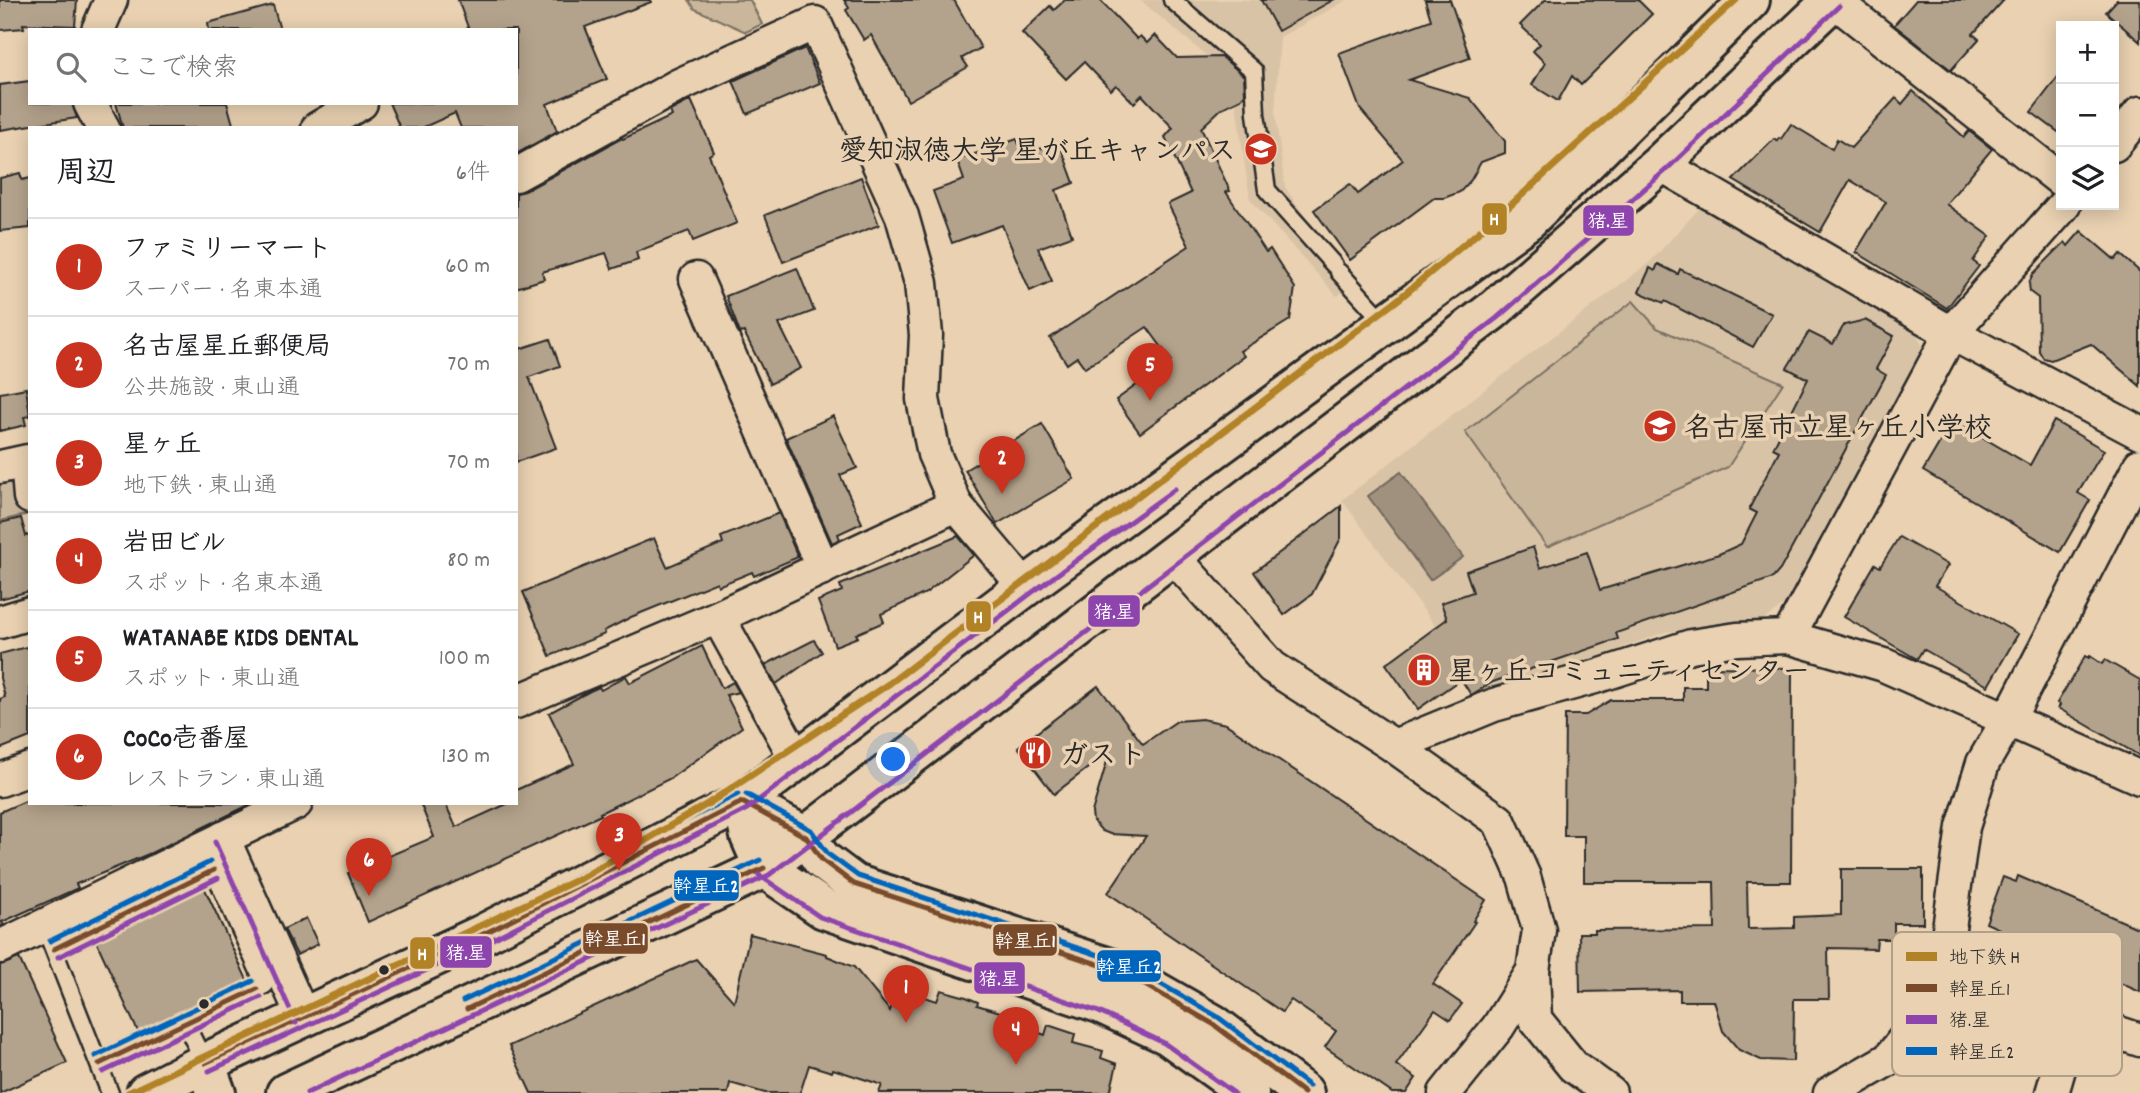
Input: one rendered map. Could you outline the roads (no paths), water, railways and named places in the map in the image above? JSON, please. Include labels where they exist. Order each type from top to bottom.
[{"type":"main road","points":[[286,1093],[764,868],[1492,311],[1660,164],[1833,0]]},
{"type":"main road","points":[[146,1093],[210,1078],[304,1019],[481,935],[742,802],[1025,587],[1528,220],[1743,3]]},
{"type":"main road","points":[[742,802],[806,837],[822,860],[854,884],[1122,972],[1213,1024],[1304,1093]]},
{"type":"main road","points":[[742,802],[750,836],[764,868],[824,909],[1102,1004],[1168,1035],[1249,1093]]},
{"type":"street","points":[[99,28],[111,0]]},
{"type":"street","points":[[1833,0],[2056,176]]},
{"type":"street","points":[[518,174],[679,85],[815,23],[905,230],[921,283],[926,335],[923,399],[934,454],[956,505],[1025,587]]},
{"type":"street","points":[[91,105],[102,126]]},
{"type":"street","points":[[321,126],[358,105]]},
{"type":"street","points":[[2119,139],[2140,113]]},
{"type":"street","points":[[1660,164],[1951,333],[2140,433]]},
{"type":"street","points":[[1788,637],[1951,333],[2060,210]]},
{"type":"street","points":[[696,279],[823,568]]},
{"type":"street","points":[[0,467],[27,461],[28,473]]},
{"type":"street","points":[[1949,932],[1963,827],[1983,763],[2140,465]]},
{"type":"street","points":[[518,701],[718,617],[956,505]]},
{"type":"street","points":[[1172,555],[1272,667],[1394,746],[1499,821],[1524,877],[1539,929],[1534,971],[1535,1019],[1573,1066],[1610,1093]]},
{"type":"street","points":[[0,622],[28,614]]},
{"type":"street","points":[[718,617],[798,762]]},
{"type":"street","points":[[1394,746],[1494,705],[1595,677],[1691,646],[1737,639],[1788,637],[1884,665],[2140,778]]},
{"type":"street","points":[[0,780],[28,770]]},
{"type":"street","points":[[0,947],[49,937],[213,852],[293,805]]},
{"type":"street","points":[[213,852],[304,1019]]},
{"type":"street","points":[[1445,1093],[1497,1027],[1534,971]]},
{"type":"street","points":[[2122,1034],[2140,1041]]},
{"type":"street","points":[[1830,1093],[1892,1055]]},
{"type":"street","points":[[2052,1093],[2057,1076]]},
{"type":"lane","points":[[1171,0],[1254,71],[1256,114],[1267,190],[1386,324]]},
{"type":"lane","points":[[99,1064],[265,985],[213,852]]},
{"type":"lane","points":[[49,937],[110,1093]]},
{"type":"lane","points":[[185,1023],[210,1078]]},
{"type":"metro line","name":"H","points":[[128,1093],[585,876],[709,803],[890,683],[1400,298],[1512,204],[1736,0]]},
{"type":"place","name":"愛知淑徳大学 星が丘キャンパス","points":[[1261,149]]},
{"type":"place","name":"WATANABE KIDS DENTAL","points":[[1150,401]]},
{"type":"place","name":"名古屋市立星ヶ丘小学校","points":[[1660,426]]},
{"type":"place","name":"名古屋星丘郵便局","points":[[1002,494]]},
{"type":"place","name":"星ヶ丘コミュニティセンター","points":[[1424,670]]},
{"type":"place","name":"ガスト","points":[[1035,753]]},
{"type":"place","name":"星ヶ丘","points":[[619,871]]},
{"type":"place","name":"CoCo壱番屋","points":[[369,896]]},
{"type":"place","name":"ファミリーマート","points":[[906,1023]]},
{"type":"place","name":"岩田ビル","points":[[1016,1065]]}]
